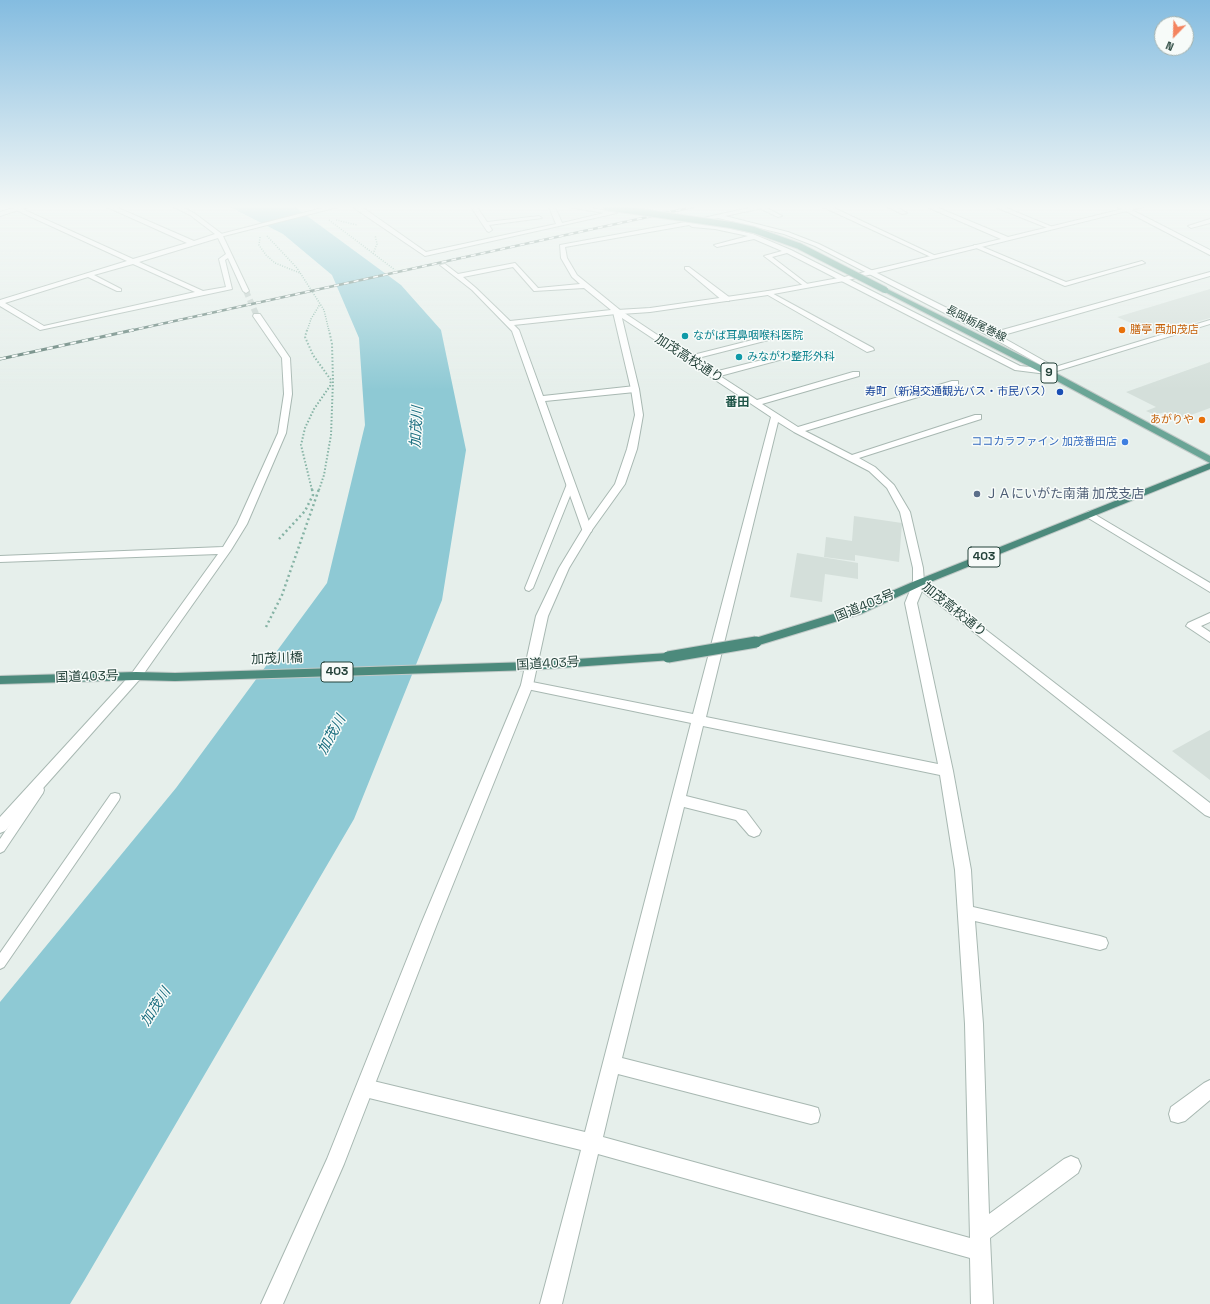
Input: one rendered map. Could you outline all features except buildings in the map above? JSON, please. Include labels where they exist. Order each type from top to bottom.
[{"type":"highway","name":"国道403号","points":[[499,667],[668,657],[756,642],[810,627],[857,611],[919,583],[1210,466]]},
{"type":"highway","name":"加茂川橋","points":[[175,677],[499,667]]},
{"type":"highway","name":"国道403号","points":[[0,680],[136,676],[175,677]]},
{"type":"main road","name":"長岡栃尾巻線","points":[[842,268],[1051,371],[1210,460]]},
{"type":"street","points":[[0,303],[111,268]]},
{"type":"street","points":[[148,268],[202,293]]},
{"type":"street","points":[[0,303],[43,328],[230,288],[224,268]]},
{"type":"street","points":[[236,268],[246,291]]},
{"type":"street","points":[[447,268],[474,289],[515,330],[587,530]]},
{"type":"street","points":[[457,276],[500,268]]},
{"type":"street","points":[[517,268],[536,290],[585,286]]},
{"type":"street","name":"加茂高校通り","points":[[569,268],[585,286],[617,312],[689,358],[775,417],[872,470],[891,487],[905,512],[918,568],[919,583],[1210,812]]},
{"type":"street","points":[[687,268],[726,299]]},
{"type":"street","points":[[783,268],[807,286]]},
{"type":"street","points":[[822,268],[1018,368],[1051,371],[1210,322]]},
{"type":"street","points":[[862,268],[994,335],[1051,371]]},
{"type":"street","points":[[509,323],[617,312],[768,293],[844,279],[886,268]]},
{"type":"street","points":[[1027,268],[1065,284],[1124,268]]},
{"type":"street","points":[[994,335],[1210,274]]},
{"type":"street","points":[[88,275],[119,290]]},
{"type":"street","points":[[768,293],[870,350]]},
{"type":"street","points":[[272,1304],[334,1164],[429,924],[527,685],[542,616],[564,568],[587,530],[620,484],[632,449],[639,414],[635,389],[617,312]]},
{"type":"street","points":[[0,827],[136,676],[226,550],[242,524],[282,433],[288,394],[286,358],[257,316]]},
{"type":"street","points":[[689,358],[785,333]]},
{"type":"street","points":[[713,375],[795,353]]},
{"type":"street","points":[[755,403],[856,374]]},
{"type":"street","points":[[797,430],[955,383]]},
{"type":"street","points":[[540,399],[635,389]]},
{"type":"street","points":[[551,1304],[775,417]]},
{"type":"street","points":[[850,458],[978,417]]},
{"type":"street","points":[[1089,514],[1210,588]]},
{"type":"street","points":[[0,559],[226,550]]},
{"type":"street","points":[[919,583],[911,603],[946,770],[963,870],[974,1024],[982,1304]]},
{"type":"street","points":[[1210,617],[1192,626],[1210,638]]},
{"type":"street","points":[[527,685],[698,721],[946,770]]},
{"type":"street","points":[[679,800],[741,815],[754,831]]},
{"type":"street","points":[[966,912],[1100,943]]},
{"type":"street","points":[[612,1064],[811,1115]]},
{"type":"street","points":[[365,1088],[592,1143],[981,1242]]},
{"type":"street","points":[[1178,1114],[1210,1090]]},
{"type":"street","points":[[981,1242],[1071,1166]]},
{"type":"lane","points":[[528,588],[570,486]]},
{"type":"lane","points":[[0,848],[57,764]]},
{"type":"lane","points":[[0,963],[115,797]]},
{"type":"path","points":[[286,268],[300,273]]},
{"type":"path","points":[[266,627],[282,595],[324,476],[332,435],[332,344],[324,310],[296,268]]},
{"type":"path","points":[[279,539],[305,511],[312,495],[311,481],[301,445],[305,428],[314,409],[330,386],[331,380],[313,355],[305,337],[311,318],[321,304]]},
{"type":"shaded area","points":[[1210,289],[1210,318],[1156,334],[1117,317]]},
{"type":"shaded area","points":[[1210,362],[1210,408],[1180,419],[1165,412],[1155,415],[1146,411],[1156,407],[1126,392]]},
{"type":"shaded area","points":[[854,516],[902,523],[899,562],[855,555],[855,561],[824,557],[826,537],[852,541]]},
{"type":"shaded area","points":[[797,553],[858,563],[858,579],[825,574],[822,602],[790,597]]},
{"type":"shaded area","points":[[1210,730],[1210,780],[1172,751]]},
{"type":"water","name":"加茂川","points":[[323,268],[378,268],[401,285],[441,330],[466,450],[442,600],[354,819],[70,1304],[0,1304],[0,1002],[176,788],[327,583],[365,425],[359,338],[332,275]]},
{"type":"tunnel","points":[[246,291],[257,316]]},
{"type":"railway","points":[[129,331],[416,268]]},
{"type":"railway","points":[[0,359],[133,330]]},
{"type":"place","name":"膳亭 西加茂店","points":[[1122,330]]},
{"type":"place","name":"ながば耳鼻咽喉科医院","points":[[685,336]]},
{"type":"place","name":"みながわ整形外科","points":[[739,357]]},
{"type":"place","name":"寿町（新潟交通観光バス・市民バス）","points":[[1060,392]]},
{"type":"place","name":"あがりや","points":[[1202,420]]},
{"type":"place","name":"ココカラファイン 加茂番田店","points":[[1125,442]]},
{"type":"place","name":"ＪＡにいがた南蒲 加茂支店","points":[[977,494]]},
{"type":"district","name":"番田","points":[[737,403]]}]
